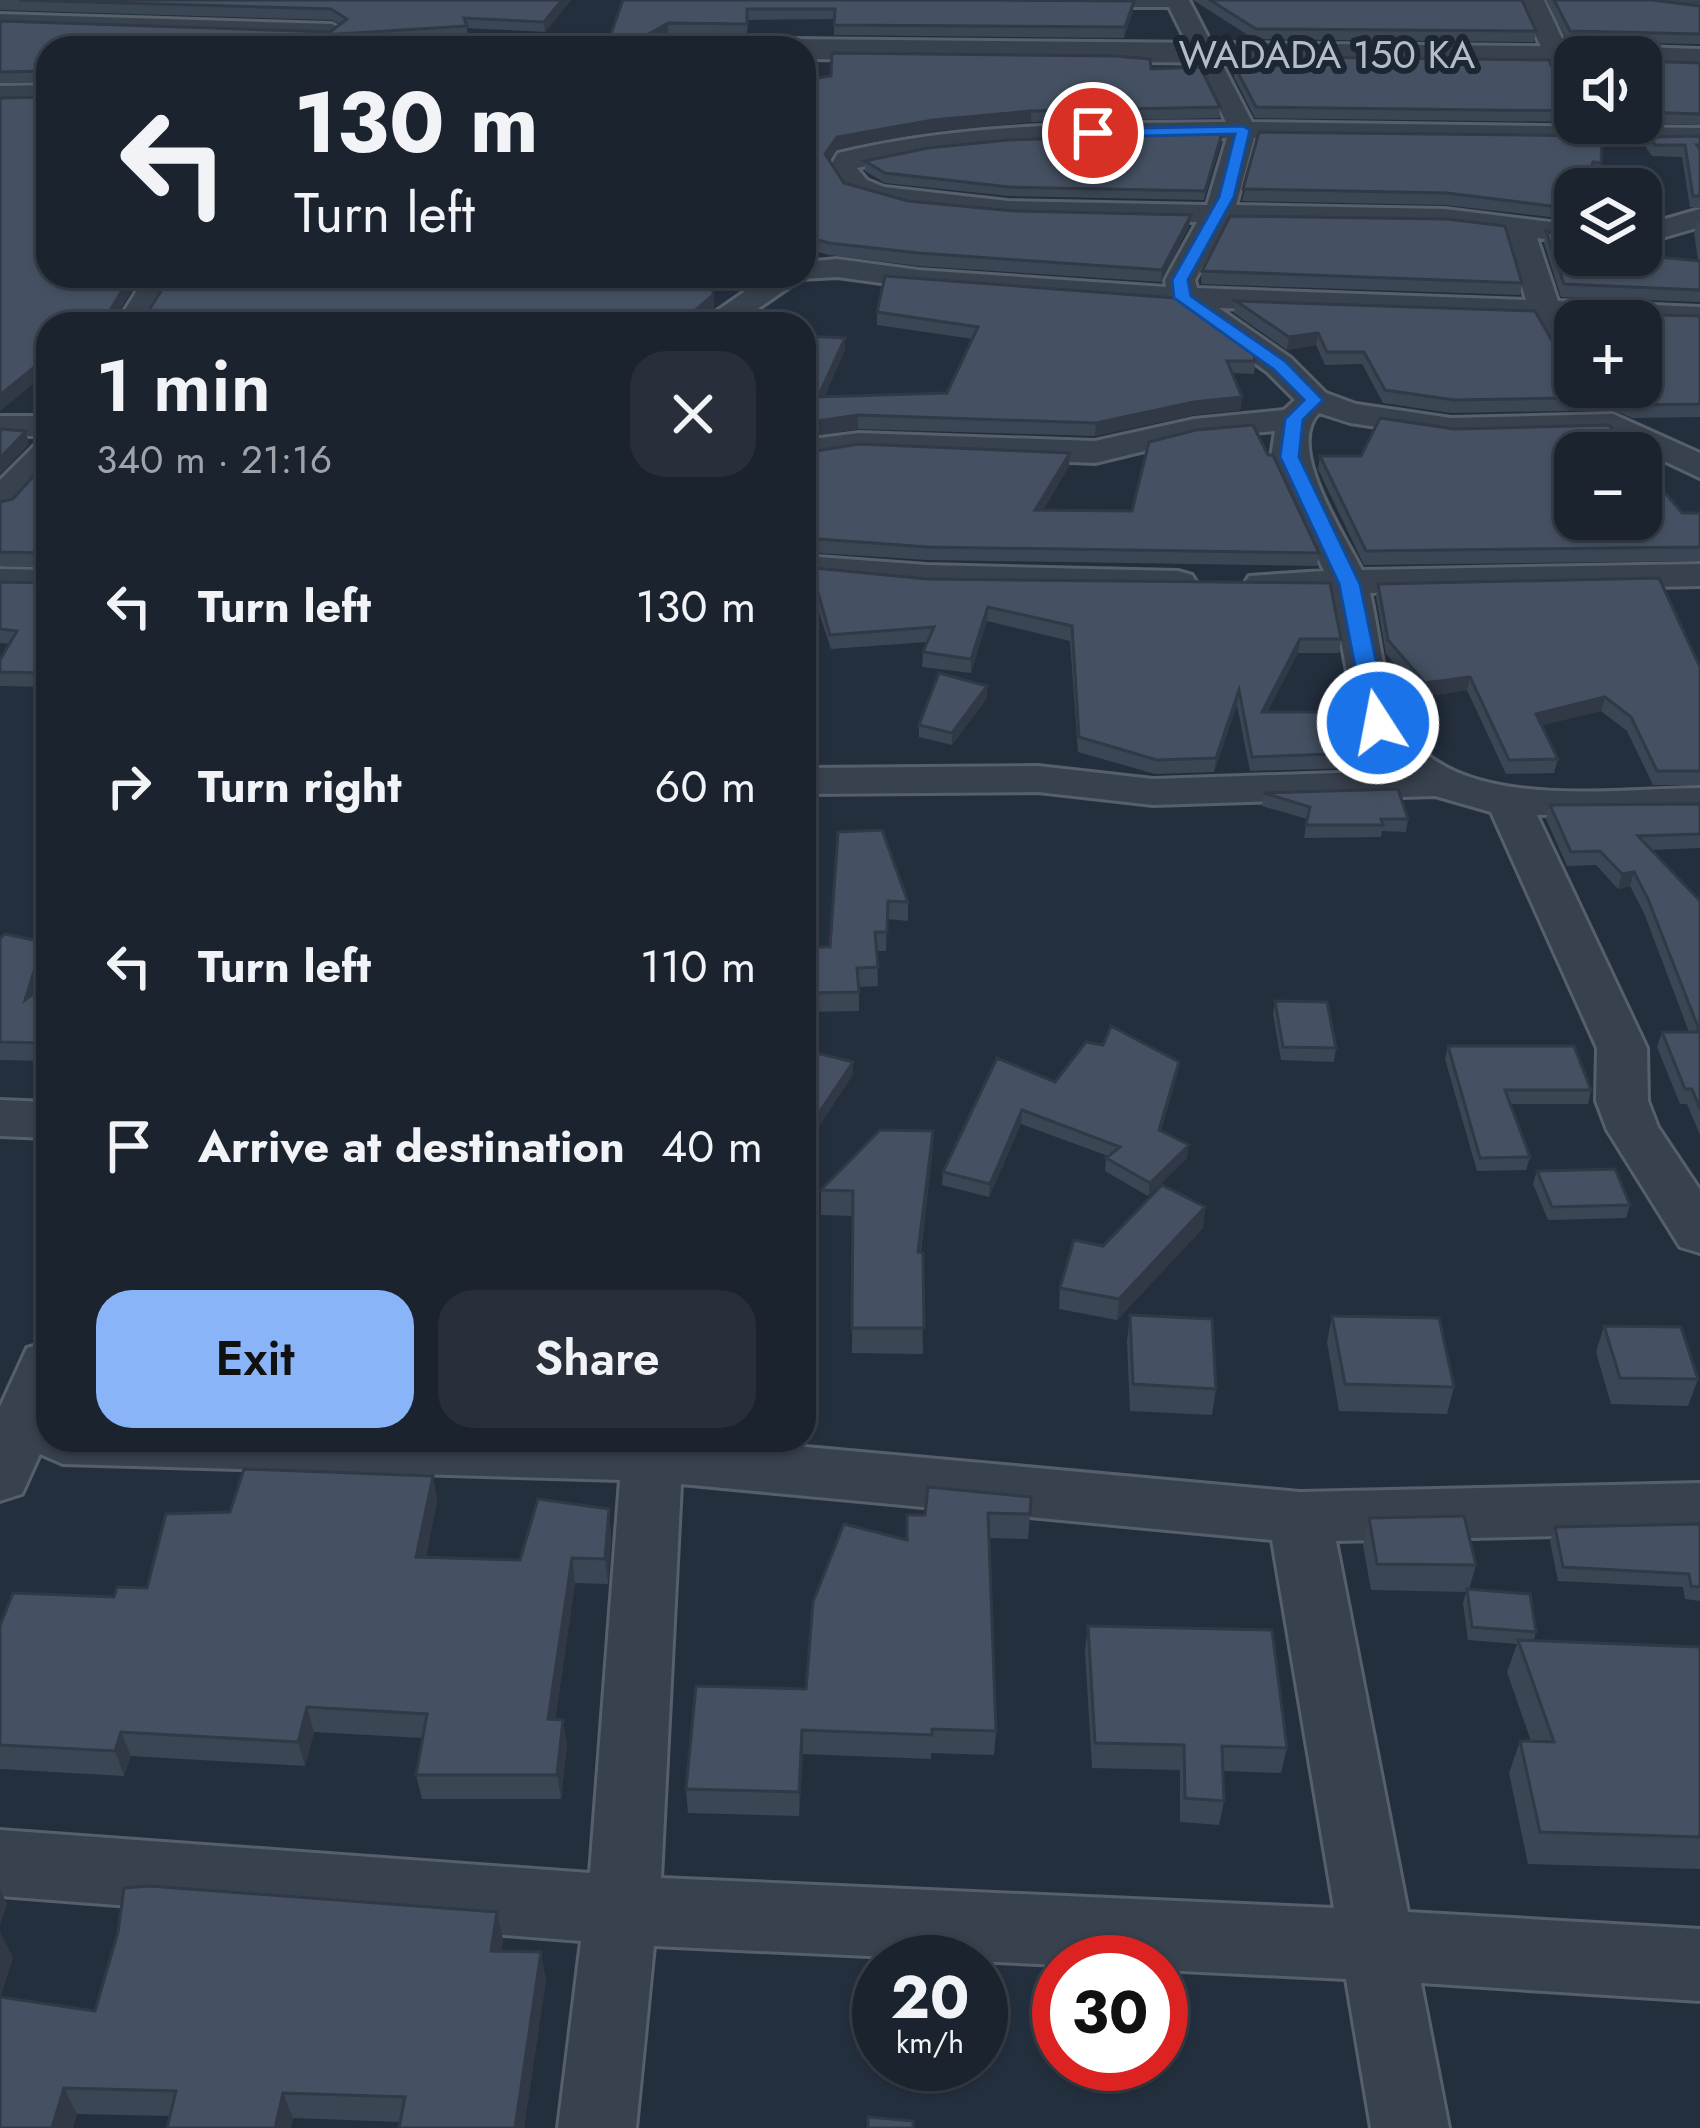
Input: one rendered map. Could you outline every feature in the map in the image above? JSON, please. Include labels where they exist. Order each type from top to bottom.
[{"type":"street","points":[[9,54],[61,0]]},
{"type":"street","points":[[963,0],[1175,0],[1208,53],[1243,130],[1226,197],[1180,280],[1183,298],[1279,365],[1304,410],[1289,457],[1349,584],[1378,723],[1412,763],[1458,792],[1509,802],[1700,802]]},
{"type":"street","points":[[1532,0],[1553,55]]},
{"type":"street","points":[[1652,0],[1700,5]]},
{"type":"street","points":[[0,21],[331,30]]},
{"type":"street","name":"WADADA 150 KA","points":[[816,46],[1553,55]]},
{"type":"street","points":[[1662,58],[1700,59]]},
{"type":"street","points":[[0,96],[36,95]]},
{"type":"street","points":[[1554,129],[1243,130],[975,141],[885,151],[848,159],[843,168],[857,186],[880,195],[1008,209],[1445,218],[1554,230]]},
{"type":"street","points":[[1662,133],[1700,136]]},
{"type":"street","points":[[1662,229],[1700,218]]},
{"type":"street","points":[[1519,224],[1527,268],[1554,327]]},
{"type":"street","points":[[816,271],[837,268],[918,279],[1183,298],[1700,316]]},
{"type":"street","points":[[732,312],[770,288]]},
{"type":"street","points":[[1603,408],[1613,424],[1695,473]]},
{"type":"street","points":[[816,449],[859,443],[1095,452],[1304,410],[1450,428],[1613,424]]},
{"type":"street","points":[[0,426],[36,426]]},
{"type":"street","points":[[0,501],[36,464]]},
{"type":"street","points":[[816,568],[927,577],[1349,584],[1700,575]]},
{"type":"street","points":[[0,580],[36,582]]},
{"type":"street","points":[[816,781],[1038,779],[1153,792],[1440,783]]},
{"type":"street","points":[[1509,802],[1622,1048],[1622,1101],[1633,1130],[1700,1234]]},
{"type":"street","points":[[0,1118],[36,1120]]},
{"type":"street","points":[[25,1447],[36,1407]]},
{"type":"street","points":[[598,2128],[622,1910],[652,1452]]},
{"type":"street","points":[[681,1452],[1300,1516],[1700,1508]]},
{"type":"street","points":[[1300,1516],[1410,2128]]},
{"type":"street","points":[[0,1864],[622,1910],[1700,1965]]},
{"type":"building","points":[[19,0],[562,0],[544,22],[464,18],[467,26],[306,36],[36,36],[36,71],[0,72],[0,21],[330,32],[347,19],[331,9]]},
{"type":"building","points":[[623,0],[1134,1],[1125,27],[834,25],[835,9],[747,9],[747,24],[668,23],[650,36],[610,36]]},
{"type":"building","points":[[1210,0],[1522,0],[1536,31],[1256,29]]},
{"type":"building","points":[[1554,0],[1652,0],[1700,6],[1700,34],[1570,31]]},
{"type":"building","points":[[832,53],[1116,56],[1150,59],[1151,69],[1200,67],[1220,107],[1031,111],[933,120],[837,137],[825,154],[844,183],[908,201],[1014,211],[1191,215],[1162,270],[919,253],[816,239],[816,78],[831,76]]},
{"type":"building","points":[[1301,57],[1549,60],[1554,71],[1554,111],[1256,107],[1235,67],[1314,65]]},
{"type":"building","points":[[1662,62],[1700,63],[1700,114],[1662,113]]},
{"type":"building","points":[[36,97],[36,288],[124,288],[109,312],[36,312],[36,366],[0,395],[0,98]]},
{"type":"building","points":[[1259,132],[1554,135],[1554,144],[1602,144],[1601,163],[1593,162],[1591,168],[1554,168],[1554,206],[1447,193],[1243,189]]},
{"type":"building","points":[[1222,133],[1205,191],[1009,187],[885,173],[865,161],[928,148],[1008,140]]},
{"type":"building","points":[[1700,136],[1700,196],[1693,196],[1685,145],[1655,145],[1662,144],[1662,137]]},
{"type":"building","points":[[1230,216],[1447,219],[1505,226],[1522,283],[1202,271]]},
{"type":"building","points":[[1662,257],[1700,261],[1700,290],[1564,284],[1561,276],[1662,276]]},
{"type":"building","points":[[885,276],[1175,298],[1254,354],[1255,361],[1227,361],[1242,397],[1096,423],[858,415],[816,421],[816,337],[845,338],[818,397],[947,393],[978,327],[877,312]]},
{"type":"building","points":[[163,288],[713,288],[713,295],[693,312],[148,312]]},
{"type":"building","points":[[1236,301],[1535,311],[1554,344],[1554,398],[1454,400],[1385,390],[1364,352],[1327,352],[1318,333],[1289,337]]},
{"type":"building","points":[[1662,315],[1700,316],[1700,404],[1662,405]]},
{"type":"building","points":[[1380,418],[1454,429],[1609,425],[1615,432],[1554,432],[1554,540],[1662,540],[1662,489],[1682,513],[1700,513],[1700,547],[1366,551],[1320,456],[1361,456]]},
{"type":"building","points":[[1253,425],[1268,455],[1273,455],[1319,553],[928,547],[816,539],[816,451],[859,444],[1070,453],[1035,510],[1132,511],[1149,442],[1196,430]]},
{"type":"building","points":[[0,429],[26,431],[0,458]]},
{"type":"building","points":[[36,473],[36,553],[0,552],[0,502],[13,499]]},
{"type":"building","points":[[816,568],[927,579],[1330,583],[1341,639],[1300,639],[1262,712],[1356,712],[1386,752],[1252,757],[1239,690],[1216,758],[1157,760],[1079,737],[1072,626],[988,607],[971,659],[923,652],[934,627],[830,635]]},
{"type":"building","points":[[1659,578],[1700,667],[1700,771],[1657,771],[1631,717],[1605,697],[1536,714],[1558,759],[1509,760],[1470,677],[1425,683],[1388,640],[1378,584]]},
{"type":"building","points":[[0,582],[36,583],[36,673],[0,672],[0,660],[17,631],[0,629]]},
{"type":"building","points":[[939,673],[987,686],[952,733],[919,725]]},
{"type":"building","points":[[1398,789],[1408,819],[1381,819],[1383,825],[1306,825],[1310,807],[1264,793]]},
{"type":"building","points":[[1700,804],[1700,834],[1638,836],[1700,901],[1700,1032],[1634,872],[1622,874],[1600,851],[1571,852],[1550,805]]},
{"type":"building","points":[[882,830],[908,902],[888,901],[887,932],[875,932],[878,967],[857,968],[859,992],[816,993],[816,947],[830,947],[838,832]]},
{"type":"building","points":[[5,934],[36,941],[36,965],[25,1000],[36,992],[36,1043],[0,1042],[0,938]]},
{"type":"building","points":[[1275,1001],[1327,1002],[1336,1048],[1283,1047]]},
{"type":"building","points":[[1111,1026],[1179,1062],[1159,1130],[1189,1145],[1150,1183],[1106,1158],[1120,1147],[1022,1110],[990,1184],[943,1172],[997,1058],[1055,1082],[1086,1042],[1103,1045]]},
{"type":"building","points":[[1662,1032],[1700,1032],[1700,1109],[1692,1089],[1685,1089]]},
{"type":"building","points":[[1448,1046],[1574,1046],[1591,1090],[1505,1090],[1530,1157],[1480,1158]]},
{"type":"building","points":[[816,1053],[853,1062],[816,1117]]},
{"type":"building","points":[[880,1130],[933,1131],[918,1252],[923,1253],[924,1328],[852,1328],[853,1191],[821,1190]]},
{"type":"building","points":[[1615,1169],[1630,1205],[1552,1207],[1537,1171]]},
{"type":"building","points":[[1162,1185],[1205,1207],[1119,1299],[1060,1288],[1074,1240],[1103,1246]]},
{"type":"building","points":[[1130,1315],[1212,1319],[1216,1389],[1133,1384]]},
{"type":"building","points":[[1332,1316],[1439,1318],[1454,1387],[1345,1384]]},
{"type":"building","points":[[1604,1326],[1681,1327],[1698,1379],[1620,1378]]},
{"type":"building","points":[[244,1469],[433,1476],[416,1557],[520,1560],[538,1499],[609,1509],[605,1559],[572,1558],[548,1719],[563,1720],[557,1775],[416,1775],[427,1714],[307,1707],[298,1742],[121,1732],[115,1751],[0,1745],[0,1626],[13,1593],[114,1597],[117,1587],[147,1588],[166,1514],[230,1512]]},
{"type":"building","points":[[928,1487],[1031,1497],[1030,1514],[988,1513],[996,1731],[932,1729],[932,1735],[802,1730],[799,1792],[686,1789],[696,1686],[806,1689],[813,1602],[844,1524],[907,1540],[907,1515],[925,1515]]},
{"type":"building","points":[[1464,1516],[1476,1565],[1377,1564],[1369,1518]]},
{"type":"building","points":[[1700,1524],[1700,1587],[1691,1586],[1689,1574],[1563,1567],[1555,1527]]},
{"type":"building","points":[[1467,1589],[1530,1594],[1536,1632],[1472,1627]]},
{"type":"building","points":[[1088,1626],[1272,1630],[1287,1748],[1222,1746],[1224,1801],[1185,1798],[1184,1745],[1095,1743]]},
{"type":"building","points":[[1518,1640],[1700,1647],[1700,1837],[1540,1832],[1520,1741],[1554,1742]]},
{"type":"building","points":[[149,1886],[497,1912],[491,1951],[541,1952],[515,2128],[399,2128],[405,2097],[283,2093],[275,2128],[167,2128],[176,2091],[64,2088],[52,2128],[0,2128],[0,1997],[95,2011],[118,1932],[124,1888]]},
{"type":"building","points":[[868,2117],[913,2121],[913,2128],[868,2128]]},
{"type":"route","points":[[1093,133],[1243,130],[1226,197],[1180,280],[1183,298],[1279,365],[1314,400],[1294,419],[1289,457],[1349,584],[1378,723]]}]
